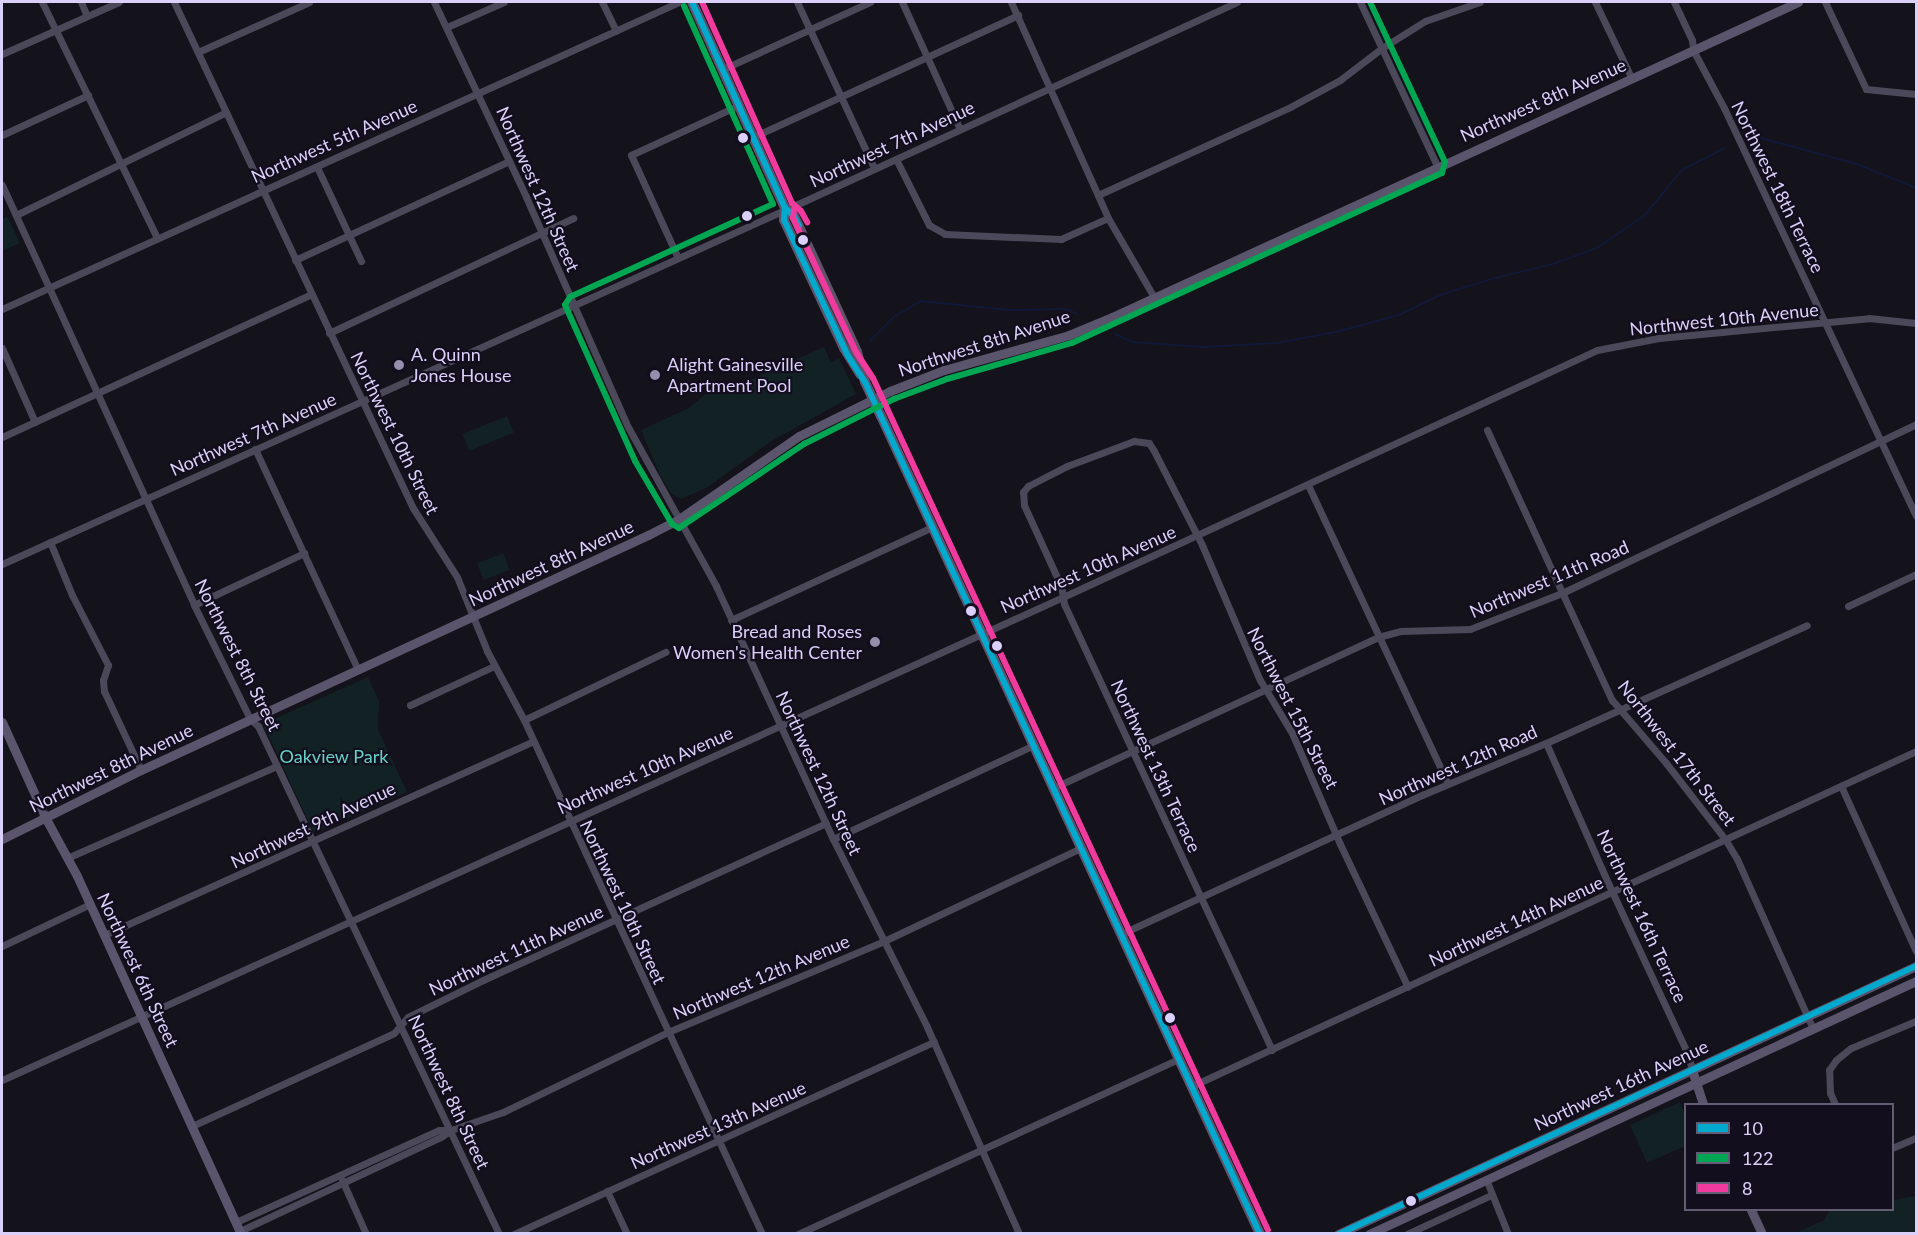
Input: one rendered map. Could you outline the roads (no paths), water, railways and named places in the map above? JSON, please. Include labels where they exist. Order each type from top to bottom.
[{"type":"main road","points":[[692,2],[785,208],[784,220],[848,356],[865,382],[881,416],[1260,1233]]},
{"type":"street","points":[[42,2],[157,238]]},
{"type":"street","points":[[81,2],[87,16]]},
{"type":"street","points":[[2,54],[119,2]]},
{"type":"street","name":"Northwest 10th Street","points":[[174,2],[413,508],[446,558],[475,617],[494,666],[534,741],[569,822],[762,1233]]},
{"type":"street","points":[[198,52],[297,4],[309,2]]},
{"type":"street","name":"Northwest 12th Street","points":[[434,2],[542,232],[638,447],[717,586],[826,824],[934,1042],[1019,1233]]},
{"type":"street","points":[[447,27],[504,2]]},
{"type":"street","points":[[602,2],[616,31]]},
{"type":"street","name":"Northwest 5th Avenue","points":[[2,309],[679,2]]},
{"type":"street","points":[[797,2],[874,168]]},
{"type":"street","points":[[723,69],[870,2]]},
{"type":"street","points":[[902,2],[960,129]]},
{"type":"street","points":[[1011,2],[1051,86],[1108,218],[1154,297]]},
{"type":"street","name":"Northwest 7th Avenue","points":[[2,564],[1237,2]]},
{"type":"street","points":[[1360,2],[1437,166]]},
{"type":"street","points":[[1098,195],[1292,106],[1341,80],[1382,48],[1425,21],[1480,2]]},
{"type":"street","points":[[1594,2],[1631,78]]},
{"type":"street","name":"Northwest 18th Terrace","points":[[1674,2],[1692,40],[1693,50],[1724,108],[1828,323],[1917,516]]},
{"type":"street","name":"Northwest 8th Avenue","points":[[2,839],[141,770],[475,617],[679,519],[799,436],[890,391],[944,370],[1069,335],[1798,2]]},
{"type":"street","points":[[1825,2],[1866,89],[1917,93]]},
{"type":"street","points":[[753,137],[1018,15]]},
{"type":"street","points":[[2,135],[88,95]]},
{"type":"street","points":[[678,258],[631,154],[739,105]]},
{"type":"street","points":[[15,215],[226,112]]},
{"type":"street","points":[[896,159],[929,225],[945,234],[1061,239],[1108,218]]},
{"type":"street","points":[[295,260],[509,161]]},
{"type":"street","points":[[317,167],[361,261]]},
{"type":"street","name":"Northwest 8th Street","points":[[2,185],[194,605],[250,719],[258,726],[499,1233]]},
{"type":"street","points":[[329,333],[573,218]]},
{"type":"street","points":[[2,436],[312,294]]},
{"type":"street","name":"Northwest 10th Avenue","points":[[2,1080],[1197,536],[1597,350],[1659,338],[1869,318],[1917,323]]},
{"type":"street","points":[[2,348],[35,422]]},
{"type":"street","name":"Northwest 11th Road","points":[[1053,788],[1378,637],[1401,632],[1470,629],[1562,593],[1917,424]]},
{"type":"street","name":"Northwest 17th Street","points":[[1486,430],[1612,700],[1711,818],[1725,838],[1737,859],[1813,1029]]},
{"type":"street","name":"Northwest 13th Terrace","points":[[1149,443],[1134,441],[1123,443],[1041,478],[1023,492],[1024,506],[1061,586],[1063,597],[1272,1050]]},
{"type":"street","name":"Northwest 15th Street","points":[[1149,443],[1197,536],[1244,647],[1265,689],[1292,733],[1336,835],[1408,987]]},
{"type":"street","points":[[255,449],[358,670]]},
{"type":"street","points":[[1308,485],[1448,784]]},
{"type":"street","points":[[731,620],[932,527]]},
{"type":"street","points":[[50,542],[72,595],[108,665],[103,681],[104,691],[141,770]]},
{"type":"street","points":[[194,605],[304,553]]},
{"type":"street","points":[[1848,606],[1917,574]]},
{"type":"street","name":"Northwest 12th Road","points":[[1121,934],[1448,784],[1546,743],[1808,625]]},
{"type":"street","points":[[524,720],[665,652]]},
{"type":"street","points":[[410,705],[494,666]]},
{"type":"street","name":"Northwest 6th Street","points":[[2,722],[45,817],[90,904],[239,1229]]},
{"type":"street","name":"Northwest 9th Avenue","points":[[104,934],[534,741]]},
{"type":"street","name":"Northwest 16th Terrace","points":[[1546,743],[1687,1052],[1703,1103]]},
{"type":"street","points":[[833,838],[1034,746]]},
{"type":"street","name":"Northwest 14th Avenue","points":[[1192,1086],[1917,751]]},
{"type":"street","points":[[67,858],[277,766]]},
{"type":"street","points":[[1841,786],[1917,951]]},
{"type":"street","name":"Northwest 11th Avenue","points":[[192,1126],[394,1033],[408,1017],[826,824]]},
{"type":"street","name":"Northwest 12th Avenue","points":[[239,1229],[343,1184],[452,1130],[503,1112],[668,1032],[884,941],[1081,848]]},
{"type":"street","points":[[2,946],[90,904]]},
{"type":"street","name":"Northwest 16th Avenue","points":[[1338,1233],[1917,966]]},
{"type":"street","name":"Northwest 16th Avenue","points":[[1369,1233],[1917,981]]},
{"type":"street","points":[[1835,1103],[1830,1093],[1829,1070],[1836,1060],[1851,1048],[1917,1022]]},
{"type":"street","name":"Northwest 13th Avenue","points":[[514,1233],[934,1042]]},
{"type":"street","points":[[798,1233],[1179,1059]]},
{"type":"street","name":"Northwest 12th Avenue","points":[[239,1229],[339,1175],[439,1130],[452,1130]]},
{"type":"street","points":[[1559,1131],[1563,1144]]},
{"type":"street","points":[[1894,1148],[1917,1138]]},
{"type":"street","points":[[1482,1167],[1491,1195],[1508,1233]]},
{"type":"street","points":[[339,1175],[366,1233]]},
{"type":"street","points":[[607,1191],[627,1233]]},
{"type":"street","points":[[1407,1233],[1491,1195]]},
{"type":"street","points":[[1752,1211],[1762,1233]]},
{"type":"waterway","points":[[1761,138],[1857,164],[1916,188]]},
{"type":"waterway","points":[[1115,334],[1132,342],[1203,347],[1277,343],[1340,331],[1399,315],[1440,295],[1495,278],[1553,264],[1597,248],[1645,215],[1682,170],[1725,148]]},
{"type":"waterway","points":[[870,341],[895,316],[921,301],[1010,310],[1066,309],[1077,314]]},
{"type":"place","name":"A. Quinn Jones House","points":[[399,365]]},
{"type":"place","name":"Alight Gainesville Apartment Pool","points":[[655,375]]},
{"type":"place","name":"Bread and Roses Women's Health Center","points":[[875,642]]},
{"type":"park label","name":"Oakview Park","points":[[334,756]]}]
